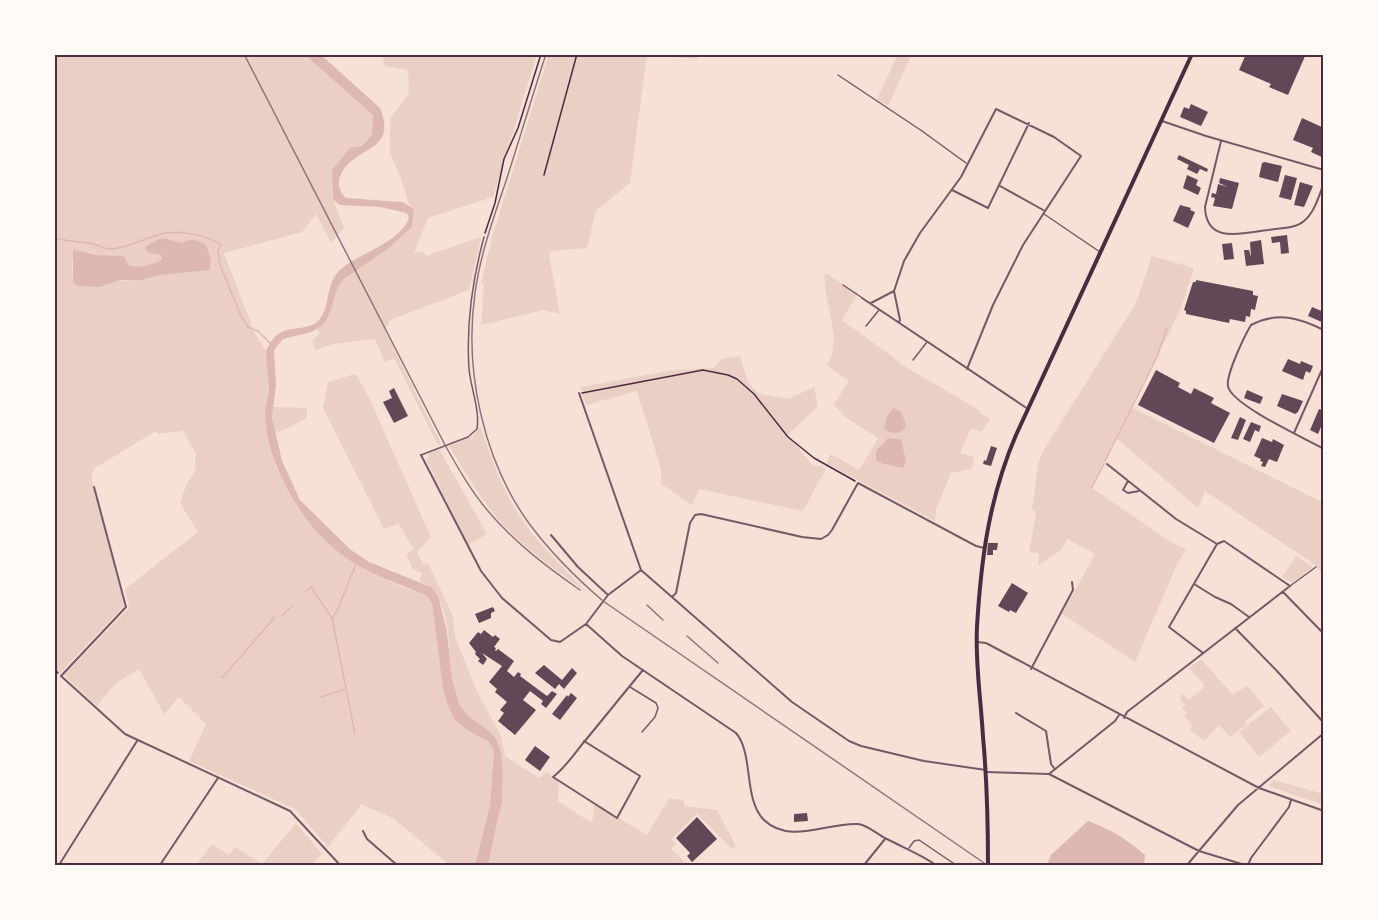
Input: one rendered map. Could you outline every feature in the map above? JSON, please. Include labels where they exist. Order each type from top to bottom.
[{"type":"main road","points":[[988,865],[986,771],[977,642],[984,548],[990,513],[1004,465],[1028,409],[1192,54]]},
{"type":"street","points":[[899,322],[894,291],[904,261],[911,246],[968,164],[996,109],[1054,137],[1081,156],[1023,245],[1003,283],[967,369]]},
{"type":"street","points":[[1162,121],[1221,141],[1324,170]]},
{"type":"street","points":[[952,189],[988,208],[1029,123]]},
{"type":"street","points":[[1221,141],[1205,207],[1207,219],[1218,232],[1234,235],[1300,224],[1312,211],[1324,183]]},
{"type":"street","points":[[1000,186],[1044,212]]},
{"type":"street","points":[[871,304],[894,291]]},
{"type":"street","points":[[862,298],[1028,409]]},
{"type":"street","points":[[1324,330],[1299,318],[1291,317],[1251,325],[1228,379],[1230,392],[1242,403],[1324,449]]},
{"type":"street","points":[[1294,433],[1324,365]]},
{"type":"street","points":[[579,393],[641,570],[792,702],[849,741],[924,761],[986,771],[1049,774],[1199,851],[1247,865],[1292,800]]},
{"type":"street","points":[[421,455],[481,571],[502,598],[556,642],[563,640],[585,624],[608,595],[641,570]]},
{"type":"street","points":[[1107,464],[1176,519],[1217,544]]},
{"type":"street","points":[[1128,481],[1123,490],[1128,493],[1139,490]]},
{"type":"street","points":[[672,597],[676,593],[690,523],[695,515],[701,514],[794,536],[821,539],[832,530],[858,483],[976,546],[984,548]]},
{"type":"street","points":[[94,486],[126,607],[61,676],[117,729],[137,741],[290,811],[340,865]]},
{"type":"street","points":[[551,535],[578,567],[608,595]]},
{"type":"street","points":[[1124,717],[1127,712],[1290,586],[1224,541],[1217,544],[1169,627],[1203,653]]},
{"type":"street","points":[[1031,669],[1073,590],[1072,582]]},
{"type":"street","points":[[1194,584],[1231,604],[1249,617]]},
{"type":"street","points":[[1283,592],[1324,634]]},
{"type":"street","points":[[585,624],[622,656],[739,736],[756,805],[766,822],[780,830],[794,832],[862,825],[936,865]]},
{"type":"street","points":[[1320,631],[1324,627]]},
{"type":"street","points":[[1235,628],[1278,671],[1324,723]]},
{"type":"street","points":[[977,642],[986,643],[1031,669],[1259,788],[1324,811]]},
{"type":"street","points":[[584,741],[640,776],[617,818],[553,777],[643,670]]},
{"type":"street","points":[[1016,713],[1046,731],[1054,768]]},
{"type":"street","points":[[1049,774],[1115,721],[1119,715]]},
{"type":"street","points":[[1187,865],[1238,805],[1324,733]]},
{"type":"street","points":[[59,865],[137,741]]},
{"type":"street","points":[[160,865],[218,778]]},
{"type":"street","points":[[363,831],[367,839],[397,865]]},
{"type":"street","points":[[864,865],[885,839]]},
{"type":"lane","points":[[838,75],[922,130],[968,164]]},
{"type":"lane","points":[[1044,212],[1101,252]]},
{"type":"lane","points":[[421,455],[468,437],[477,429],[477,414],[469,366],[468,313],[474,272],[484,237]]},
{"type":"lane","points":[[843,285],[862,298]]},
{"type":"lane","points":[[866,326],[880,310]]},
{"type":"lane","points":[[913,360],[927,342]]},
{"type":"lane","points":[[1290,586],[1316,567]]},
{"type":"lane","points":[[629,687],[656,703],[658,708],[655,717],[642,732]]},
{"type":"lane","points":[[909,849],[914,841],[919,840],[956,865]]},
{"type":"path","points":[[484,237],[495,203],[504,159],[518,128],[541,54]]},
{"type":"path","points":[[543,175],[577,54]]},
{"type":"path","points":[[579,393],[703,370],[728,375],[737,379],[754,394],[788,437],[814,458],[858,483]]},
{"type":"path","points":[[54,669],[61,676]]},
{"type":"shaded area","points":[[54,54],[304,54],[373,115],[372,135],[332,170],[333,199],[344,228],[331,243],[316,214],[302,232],[224,253],[255,334],[266,351],[269,388],[265,413],[276,468],[297,507],[307,520],[364,569],[427,596],[432,604],[443,689],[454,719],[470,732],[489,742],[494,751],[490,805],[475,865],[449,865],[393,818],[360,804],[328,847],[295,809],[189,761],[206,724],[179,697],[164,714],[139,669],[115,684],[97,706],[64,675],[129,608],[125,589],[198,532],[180,503],[187,483],[195,471],[196,453],[183,431],[158,434],[156,431],[95,468],[91,476],[124,606],[60,673],[54,666]],"holes":[[[164,238],[182,243],[188,240],[211,260],[210,269],[160,275],[142,280],[73,282],[72,262],[90,252],[98,255],[122,256],[125,257],[128,265],[141,267],[162,258],[161,255],[149,253],[146,246]]]},
{"type":"shaded area","points":[[304,54],[320,54],[380,108],[384,123],[383,134],[379,142],[346,167],[339,180],[342,193],[346,198],[402,202],[414,209],[412,227],[389,248],[345,278],[338,286],[330,313],[323,325],[311,332],[283,339],[274,350],[276,385],[272,417],[282,461],[300,500],[351,550],[369,562],[431,587],[438,596],[447,632],[452,679],[459,704],[468,716],[496,739],[501,753],[502,801],[488,865],[475,865],[490,805],[494,751],[489,742],[470,732],[454,719],[448,705],[443,689],[432,604],[427,596],[361,567],[326,541],[300,510],[289,492],[279,473],[267,433],[265,414],[269,387],[266,351],[272,341],[284,331],[310,326],[319,320],[325,309],[329,289],[340,270],[387,242],[404,227],[409,218],[407,213],[380,207],[339,205],[333,199],[332,170],[350,148],[361,146],[372,135],[373,115]]},
{"type":"shaded area","points":[[382,54],[537,54],[493,197],[428,218],[414,253],[423,251],[426,256],[480,237],[469,290],[390,320],[385,331],[441,444],[438,445],[394,358],[385,362],[375,339],[333,344],[315,350],[312,341],[320,333],[317,330],[330,313],[338,286],[345,278],[389,248],[412,227],[414,209],[409,204],[390,154],[390,119],[409,94],[408,70],[384,66]]},
{"type":"shaded area","points":[[549,54],[697,54],[698,59],[647,55],[630,183],[596,211],[587,248],[552,251],[549,255],[560,314],[544,310],[481,325],[484,283],[481,284],[492,237]]},
{"type":"shaded area","points":[[898,54],[912,54],[888,106],[877,99]]},
{"type":"shaded area","points":[[164,238],[182,243],[194,240],[206,245],[211,260],[210,270],[160,275],[142,280],[120,280],[100,287],[78,286],[73,282],[73,250],[98,255],[122,256],[125,257],[128,265],[132,266],[150,265],[162,259],[161,255],[149,253],[146,246]]},
{"type":"shaded area","points":[[1152,256],[1194,268],[1180,311],[1131,407],[1324,503],[1324,574],[1311,562],[1205,491],[1198,508],[1116,438],[1092,488],[1171,542],[1186,549],[1135,662],[1062,614],[1095,554],[1067,539],[1061,550],[1038,566],[1039,553],[1029,552],[1036,513],[1032,509],[1038,465],[1043,451],[1136,303]]},
{"type":"shaded area","points":[[825,273],[858,293],[842,320],[909,369],[979,410],[990,419],[982,432],[971,428],[960,453],[975,457],[971,469],[951,473],[936,509],[935,521],[826,463],[831,454],[859,470],[878,438],[845,417],[834,404],[849,381],[827,365],[832,354],[833,331],[826,296]]},
{"type":"shaded area","points":[[740,356],[748,382],[759,394],[788,399],[814,387],[818,406],[788,435],[813,466],[822,466],[826,469],[803,511],[699,489],[692,505],[661,484],[661,469],[637,391],[586,405],[580,387],[674,370],[714,368],[721,359]]},
{"type":"shaded area","points":[[356,374],[370,400],[431,537],[417,552],[422,563],[429,565],[453,616],[455,637],[476,689],[501,736],[505,756],[539,778],[547,772],[559,781],[558,801],[592,823],[595,803],[647,835],[669,798],[683,800],[685,806],[717,810],[736,846],[732,849],[697,814],[671,839],[676,844],[671,849],[688,865],[488,865],[502,797],[501,756],[494,738],[464,712],[459,704],[454,689],[446,619],[433,591],[420,581],[422,573],[413,570],[406,554],[414,550],[399,524],[384,529],[323,408],[328,382]]},
{"type":"shaded area","points":[[273,407],[307,408],[307,418],[275,432]]},
{"type":"shaded area","points":[[893,408],[901,411],[906,425],[902,431],[896,433],[884,428],[887,416]]},
{"type":"shaded area","points":[[480,426],[499,477],[518,513],[547,551],[588,593],[514,536],[487,505],[471,482],[449,446],[473,436]]},
{"type":"shaded area","points":[[888,438],[901,439],[906,462],[903,468],[876,460],[876,451]]},
{"type":"shaded area","points":[[439,449],[487,534],[468,545],[426,459],[429,457],[428,454]]},
{"type":"shaded area","points":[[1296,556],[1313,567],[1292,583],[1282,577]]},
{"type":"shaded area","points":[[1201,659],[1233,695],[1247,685],[1264,706],[1245,721],[1247,724],[1230,737],[1219,725],[1204,741],[1190,730],[1193,726],[1184,716],[1187,713],[1182,708],[1185,705],[1179,698],[1183,694],[1189,700],[1205,686],[1189,668]]},
{"type":"shaded area","points":[[1271,707],[1291,731],[1259,757],[1239,732]]},
{"type":"shaded area","points":[[1274,780],[1324,794],[1324,805],[1268,786]]},
{"type":"shaded area","points":[[1088,821],[1111,831],[1138,849],[1145,855],[1144,865],[1047,865],[1051,855]]},
{"type":"shaded area","points":[[296,823],[322,854],[311,865],[196,865],[212,844],[229,855],[235,847],[262,864]]},
{"type":"building","points":[[1246,54],[1306,54],[1288,95],[1269,87],[1271,84],[1239,70]]},
{"type":"building","points":[[1191,104],[1208,112],[1201,126],[1180,117],[1184,107],[1189,109]]},
{"type":"building","points":[[1302,118],[1322,127],[1324,123],[1324,158],[1311,152],[1313,148],[1293,140]]},
{"type":"building","points":[[1179,155],[1208,169],[1207,172],[1200,169],[1197,174],[1187,169],[1189,165],[1177,159]]},
{"type":"building","points":[[1262,163],[1282,166],[1278,182],[1259,177]]},
{"type":"building","points":[[1187,175],[1198,180],[1196,185],[1201,188],[1198,195],[1183,188]]},
{"type":"building","points":[[1285,175],[1297,178],[1291,200],[1279,197]]},
{"type":"building","points":[[1220,178],[1239,183],[1232,209],[1213,206],[1215,198],[1211,197],[1212,193],[1216,194],[1218,184],[1228,187],[1219,183]]},
{"type":"building","points":[[1300,182],[1313,186],[1304,207],[1294,205]]},
{"type":"building","points":[[1180,205],[1191,208],[1190,210],[1195,212],[1188,228],[1173,221]]},
{"type":"building","points":[[1287,235],[1289,253],[1281,254],[1280,242],[1272,243],[1271,237]]},
{"type":"building","points":[[1261,240],[1264,264],[1246,266],[1244,250],[1249,250],[1251,257],[1250,242]]},
{"type":"building","points":[[1232,243],[1234,259],[1224,260],[1222,244]]},
{"type":"building","points":[[1196,280],[1253,291],[1253,295],[1258,296],[1255,310],[1251,309],[1250,317],[1246,316],[1245,322],[1230,319],[1229,323],[1186,314],[1184,310],[1193,282]]},
{"type":"building","points":[[1312,307],[1324,312],[1324,323],[1308,316]]},
{"type":"building","points":[[1288,359],[1313,366],[1310,373],[1306,371],[1303,380],[1282,371]]},
{"type":"building","points":[[1156,370],[1180,383],[1178,387],[1191,394],[1194,388],[1214,398],[1211,403],[1230,413],[1214,443],[1138,405]]},
{"type":"building","points":[[394,388],[408,416],[394,423],[383,402],[392,398],[389,391]]},
{"type":"building","points":[[1247,390],[1263,397],[1260,404],[1244,398]]},
{"type":"building","points":[[1282,394],[1303,401],[1298,412],[1295,414],[1277,406]]},
{"type":"building","points":[[1319,409],[1324,411],[1324,429],[1321,427],[1318,434],[1310,430]]},
{"type":"building","points":[[1240,417],[1246,420],[1238,440],[1231,438]]},
{"type":"building","points":[[1251,422],[1261,426],[1259,432],[1255,430],[1250,442],[1243,439]]},
{"type":"building","points":[[1262,438],[1272,442],[1273,439],[1284,445],[1277,462],[1269,459],[1265,467],[1261,466],[1263,462],[1260,461],[1261,459],[1254,456]]},
{"type":"building","points":[[991,446],[997,448],[991,466],[983,464]]},
{"type":"building","points":[[988,543],[998,543],[997,550],[993,550],[993,555],[987,555]]},
{"type":"building","points":[[1012,583],[1028,593],[1016,613],[998,606]]},
{"type":"building","points":[[493,607],[495,611],[491,613],[491,618],[479,623],[475,614]]},
{"type":"building","points":[[484,630],[500,639],[494,647],[495,650],[498,649],[514,661],[507,671],[514,677],[518,672],[520,676],[547,696],[552,691],[557,694],[546,708],[541,704],[543,701],[530,691],[523,700],[536,710],[515,735],[498,721],[504,713],[500,710],[507,702],[495,692],[497,689],[489,682],[502,666],[482,653],[487,659],[483,665],[478,661],[480,659],[469,643],[478,632],[481,634]]},
{"type":"building","points":[[544,665],[562,680],[572,668],[577,673],[564,689],[559,684],[555,689],[535,673]]},
{"type":"building","points":[[571,693],[577,698],[560,720],[552,714]]},
{"type":"building","points":[[535,746],[550,757],[540,771],[525,760]]},
{"type":"building","points":[[807,813],[808,821],[794,822],[794,814]]},
{"type":"building","points":[[697,817],[717,839],[692,862],[687,856],[690,853],[676,838]]},
{"type":"waterway","points":[[54,238],[96,244],[109,249],[172,233],[198,235],[214,241],[221,245],[218,251],[220,265],[241,316],[248,327],[258,331],[271,344]]},
{"type":"waterway","points":[[1105,461],[1157,357],[1167,328]]},
{"type":"waterway","points":[[1092,487],[1104,464]]},
{"type":"waterway","points":[[333,617],[356,564]]},
{"type":"waterway","points":[[305,592],[311,587],[332,618],[355,734]]},
{"type":"waterway","points":[[282,616],[292,606]]},
{"type":"waterway","points":[[222,678],[275,617]]},
{"type":"waterway","points":[[321,697],[346,689]]},
{"type":"railway","points":[[244,54],[445,445],[465,479],[509,534],[580,590]]},
{"type":"railway","points":[[546,54],[484,251],[477,279],[472,322],[475,383],[481,413],[499,470],[512,497],[545,544],[603,601],[987,865]]},
{"type":"railway","points":[[647,605],[663,620]]},
{"type":"railway","points":[[687,636],[718,663]]}]
